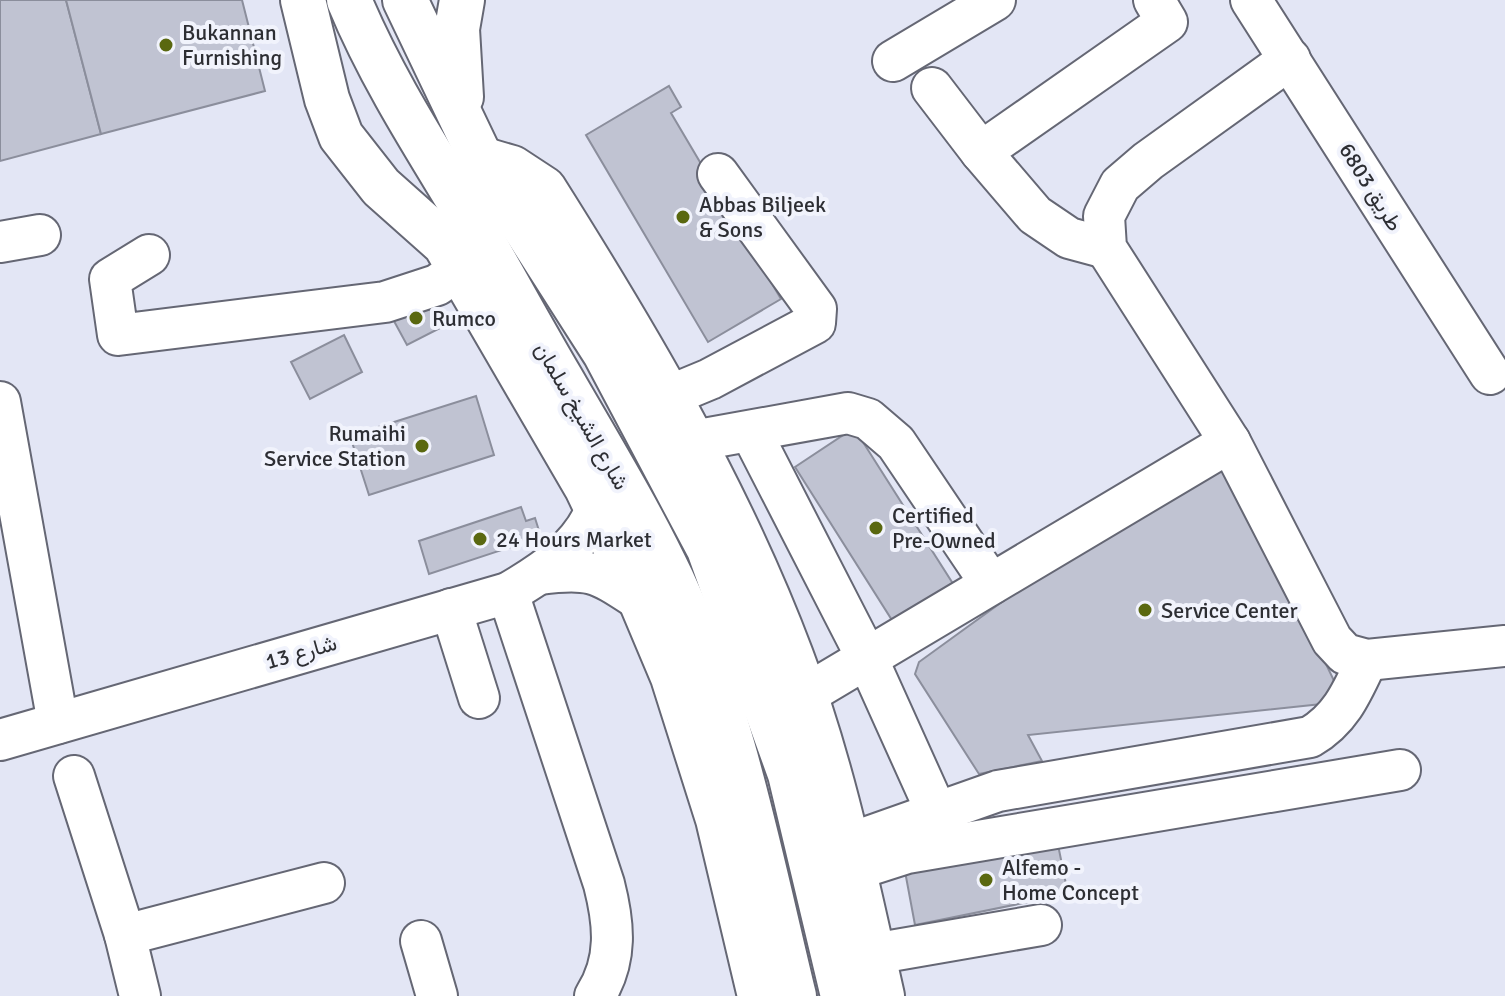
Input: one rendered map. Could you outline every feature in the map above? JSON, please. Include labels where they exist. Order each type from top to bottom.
[{"type":"main road","points":[[303,0],[327,99],[341,136],[381,187],[445,244],[597,507],[641,601],[673,677],[714,805],[760,996]]},
{"type":"main road","name":"شارع الشيخ سلمان","points":[[349,0],[371,53],[614,470],[672,580],[708,671],[737,764],[794,996]]},
{"type":"main road","points":[[405,0],[481,159],[512,168],[544,189],[646,379],[767,703],[815,865],[843,996]]},
{"type":"main road","points":[[462,0],[457,58],[462,115]]},
{"type":"main road","points":[[371,53],[381,187]]},
{"type":"main road","points":[[646,379],[693,441],[759,575],[805,695],[851,857],[882,996]]},
{"type":"street","points":[[893,61],[995,0]]},
{"type":"street","name":"طريق 6803","points":[[1251,0],[1490,374]]},
{"type":"street","points":[[981,152],[1168,23]]},
{"type":"street","points":[[1290,59],[1160,152],[1120,185],[1104,216],[1106,248],[1230,442],[1332,640],[1345,654],[1367,660],[1505,646]]},
{"type":"street","points":[[932,88],[1035,215],[1069,238],[1106,248]]},
{"type":"street","points":[[646,379],[710,379],[815,323],[816,309],[718,174]]},
{"type":"street","points":[[0,242],[40,235]]},
{"type":"street","points":[[149,255],[110,279],[118,335],[385,302],[437,285],[459,270]]},
{"type":"street","points":[[0,402],[58,723]]},
{"type":"street","points":[[693,441],[848,413],[868,419],[896,443],[991,584]]},
{"type":"street","points":[[751,432],[867,658],[936,811]]},
{"type":"street","points":[[805,695],[1230,442]]},
{"type":"street","points":[[595,996],[604,981],[614,927],[604,884],[526,651],[524,583],[580,539],[597,507]]},
{"type":"street","name":"شارع 13","points":[[0,740],[451,609],[524,583],[581,569],[605,578],[641,601]]},
{"type":"street","points":[[451,609],[474,683],[526,651]]},
{"type":"street","points":[[851,857],[936,811],[998,791],[1310,737],[1328,727],[1341,712],[1367,660]]},
{"type":"street","points":[[851,857],[907,853],[1400,770]]},
{"type":"street","points":[[74,776],[125,935],[140,996]]},
{"type":"street","points":[[125,935],[324,883]]},
{"type":"street","points":[[873,954],[1041,925]]},
{"type":"street","points":[[421,941],[437,996]]},
{"type":"building","points":[[0,0],[66,0],[101,134],[0,161]]},
{"type":"building","name":"Bukannan Furnishing","points":[[66,0],[242,0],[265,91],[101,134]]},
{"type":"building","name":"Abbas Biljeek & Sons","points":[[669,86],[681,107],[671,113],[781,299],[708,342],[586,135]]},
{"type":"building","name":"Rumco","points":[[429,298],[444,326],[407,345],[388,310]]},
{"type":"building","points":[[344,335],[362,372],[310,399],[291,362]]},
{"type":"building","name":"Rumaihi Service Station","points":[[476,396],[494,455],[369,495],[350,436]]},
{"type":"building","name":"Certified Pre-Owned","points":[[854,428],[957,590],[897,628],[795,467]]},
{"type":"building","name":"Service Center","points":[[1220,464],[1233,471],[1338,689],[1331,703],[1028,735],[1042,761],[979,774],[915,674],[919,662],[1028,583]]},
{"type":"building","name":"24 Hours Market","points":[[521,507],[526,521],[535,518],[541,537],[429,574],[419,541]]},
{"type":"building","name":"Alfemo - Home Concept","points":[[1056,835],[1068,894],[915,925],[904,866]]},
{"type":"place","name":"Bukannan Furnishing","points":[[166,45]]},
{"type":"place","name":"Abbas Biljeek & Sons","points":[[683,217]]},
{"type":"place","name":"Rumco","points":[[416,318]]},
{"type":"place","name":"Rumaihi Service Station","points":[[422,446]]},
{"type":"place","name":"Certified Pre-Owned","points":[[876,528]]},
{"type":"place","name":"24 Hours Market","points":[[480,539]]},
{"type":"place","name":"Service Center","points":[[1145,610]]},
{"type":"place","name":"Alfemo - Home Concept","points":[[986,880]]}]
